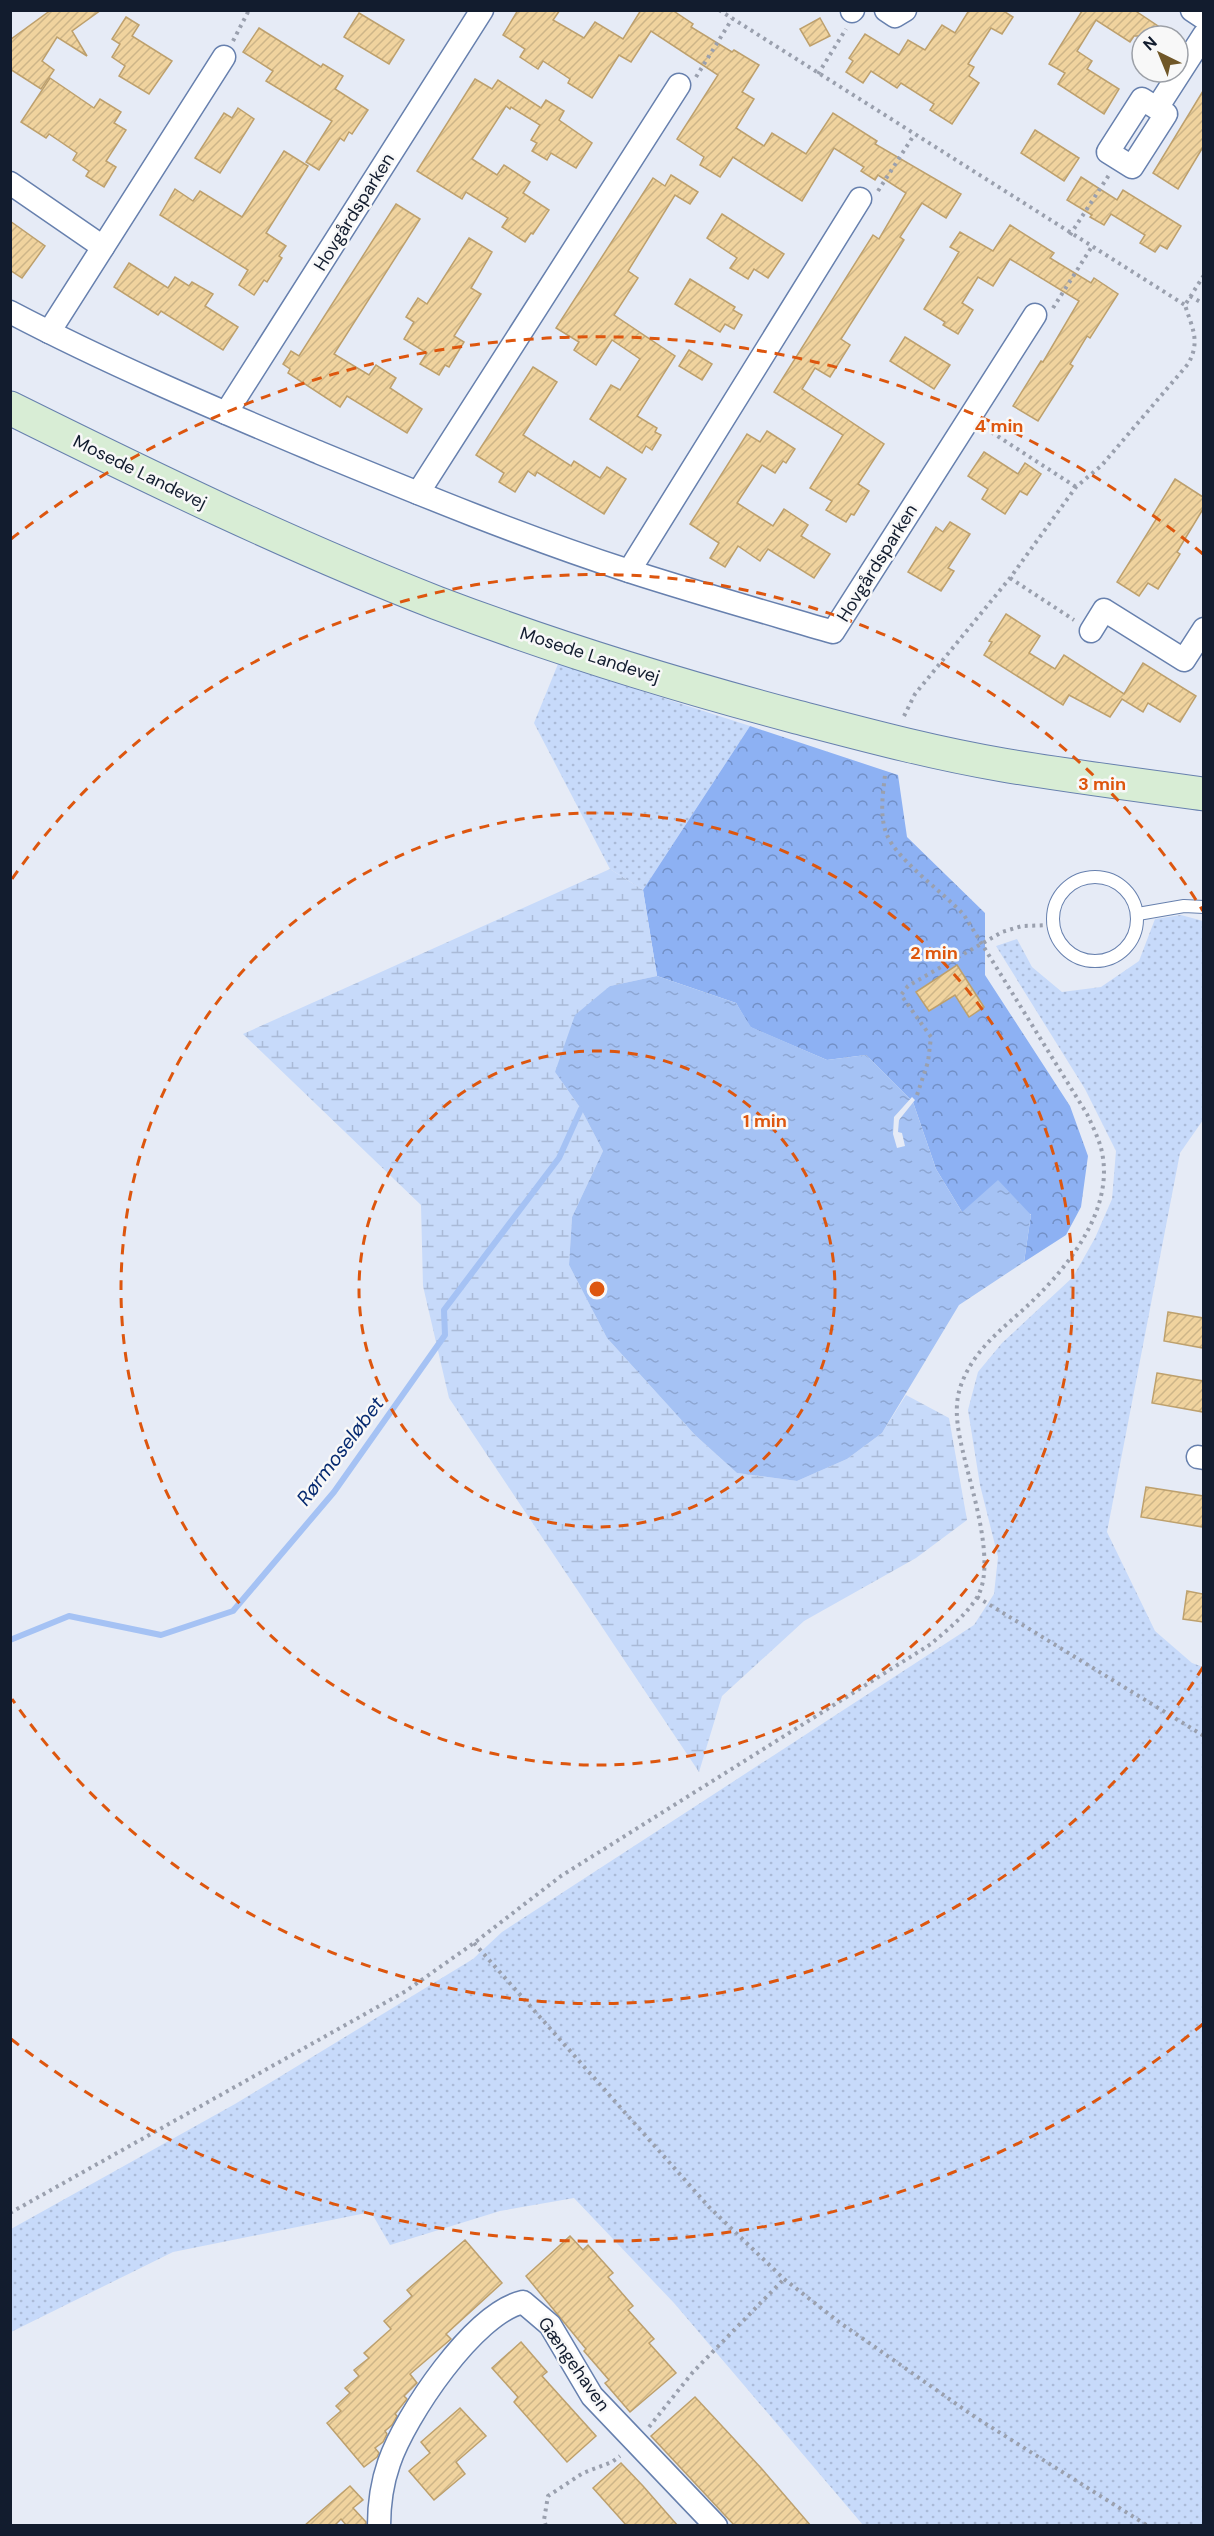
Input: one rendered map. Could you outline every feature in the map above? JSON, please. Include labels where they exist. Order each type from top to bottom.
[{"type":"main road","name":"Mosede Landevej","points":[[10,408],[168,487],[302,548],[438,603],[576,652],[716,696],[858,733],[1001,765],[1203,794]]},
{"type":"street","name":"Hovgårdsparken","points":[[226,413],[482,10]]},
{"type":"street","points":[[886,10],[896,16],[904,10]]},
{"type":"street","points":[[1192,10],[1203,18]]},
{"type":"street","points":[[1119,159],[1108,152],[1142,99],[1157,108],[1203,35]]},
{"type":"street","points":[[49,332],[224,57]]},
{"type":"street","points":[[418,494],[679,85]]},
{"type":"street","points":[[10,183],[103,247]]},
{"type":"street","points":[[629,571],[860,199]]},
{"type":"street","name":"Hovgårdsparken","points":[[10,312],[226,413],[418,494],[629,571],[833,632],[1035,315]]},
{"type":"street","points":[[1091,631],[1104,610],[1184,660],[1203,629]]},
{"type":"street","name":"Gængehaven","points":[[379,2526],[379,2504],[389,2462],[436,2377],[476,2331],[511,2305],[523,2302],[550,2325],[592,2396],[716,2526]]},
{"type":"lane","points":[[1090,877],[1112,880],[1129,893],[1138,914],[1135,936],[1121,953],[1100,962],[1078,959],[1061,945],[1053,925],[1056,903],[1069,885],[1090,877]]},
{"type":"lane","points":[[1138,914],[1184,906],[1203,908]]},
{"type":"path","points":[[224,57],[249,10]]},
{"type":"path","points":[[718,10],[1070,235],[1185,305],[1196,339],[1195,352],[1188,364],[1102,465],[1076,487],[1010,578],[915,694],[904,716]]},
{"type":"path","points":[[818,74],[851,21],[852,11]]},
{"type":"path","points":[[679,85],[691,84],[732,19]]},
{"type":"path","points":[[860,199],[874,196],[914,135]]},
{"type":"path","points":[[1070,235],[1119,159]]},
{"type":"path","points":[[1035,315],[1051,311],[1091,248]]},
{"type":"path","points":[[1185,305],[1203,275]]},
{"type":"path","points":[[1190,296],[1203,304]]},
{"type":"path","points":[[969,418],[1076,487]]},
{"type":"path","points":[[1010,578],[1091,631]]},
{"type":"path","points":[[10,2212],[406,1991],[474,1943],[561,1876],[931,1644],[957,1622],[977,1597],[984,1569],[983,1539],[956,1423],[960,1388],[971,1362],[988,1341],[1052,1283],[1076,1252],[1094,1218],[1103,1180],[1101,1149],[1088,1114],[964,915],[946,895],[899,853],[887,834],[882,814],[885,775]]},
{"type":"path","points":[[917,1095],[928,1062],[931,1037],[901,995],[908,986],[1002,932],[1022,926],[1053,925]]},
{"type":"path","points":[[977,1597],[1203,1736]]},
{"type":"path","points":[[474,1943],[709,2207],[784,2279],[839,2322],[975,2417],[1148,2526]]},
{"type":"path","points":[[546,2526],[544,2520],[548,2496],[583,2473],[612,2462],[636,2443],[693,2372],[784,2279]]},
{"type":"green space","points":[[558,664],[750,726],[643,890],[610,869],[534,723]]},
{"type":"green space","points":[[750,726],[898,775],[907,837],[985,913],[985,975],[1070,1106],[1088,1156],[1081,1207],[1066,1235],[1024,1262],[1031,1214],[962,1212],[936,1169],[913,1102],[866,1055],[827,1060],[750,1027],[736,1003],[657,976],[643,890]]},
{"type":"green space","points":[[610,869],[643,890],[657,976],[610,986],[555,1072],[581,1109],[603,1151],[572,1217],[569,1265],[607,1338],[695,1435],[737,1473],[797,1481],[847,1459],[882,1433],[906,1395],[949,1418],[967,1520],[916,1558],[804,1621],[722,1696],[699,1772],[449,1398],[423,1286],[421,1205],[243,1034]]},
{"type":"green space","points":[[1181,915],[1203,921],[1203,1120],[1180,1153],[1107,1532],[1155,1631],[1192,1663],[1203,1667],[1203,2525],[863,2525],[674,2303],[574,2198],[500,2211],[390,2245],[371,2212],[173,2252],[11,2332],[11,2229],[235,2104],[473,1959],[502,1932],[974,1625],[994,1594],[998,1557],[980,1485],[968,1410],[978,1372],[1002,1343],[1073,1277],[1095,1238],[1112,1199],[1116,1151],[1085,1089],[996,946],[1017,939],[1032,967],[1062,992],[1101,987],[1139,961],[1155,919]]},
{"type":"water","points":[[657,976],[736,1003],[751,1027],[827,1060],[866,1055],[913,1102],[936,1169],[962,1212],[998,1180],[1031,1215],[1024,1262],[959,1305],[882,1433],[847,1459],[797,1481],[737,1473],[695,1435],[607,1338],[569,1265],[572,1217],[603,1151],[581,1109],[555,1072],[575,1015],[610,986]]},
{"type":"pier","points":[[912,1097],[915,1100],[899,1120],[898,1132],[902,1133],[905,1146],[897,1148],[893,1134],[894,1117]]},
{"type":"building","points":[[51,10],[101,10],[72,31],[87,56],[57,37],[42,61],[54,70],[41,89],[10,69],[10,40]]},
{"type":"building","points":[[518,10],[560,10],[553,20],[584,38],[595,22],[623,39],[641,10],[672,10],[693,24],[691,27],[732,52],[734,50],[759,65],[742,92],[754,99],[736,128],[764,146],[772,133],[806,154],[833,113],[877,141],[875,144],[961,194],[946,218],[922,203],[900,237],[904,240],[841,339],[850,345],[830,377],[815,368],[802,389],[884,444],[858,484],[869,491],[854,515],[851,514],[846,522],[826,510],[832,501],[810,488],[843,435],[774,392],[873,235],[879,239],[906,193],[878,175],[875,180],[861,171],[864,167],[834,148],[802,201],[733,157],[720,177],[700,165],[704,157],[677,139],[718,75],[651,31],[631,62],[619,55],[592,98],[568,83],[570,79],[543,61],[538,69],[520,57],[525,49],[503,35]]},
{"type":"building","points":[[965,10],[1002,10],[1013,17],[1002,34],[991,28],[968,64],[974,67],[969,76],[979,83],[952,124],[930,110],[934,104],[901,83],[897,88],[871,71],[863,83],[846,72],[853,61],[849,58],[865,34],[899,55],[908,40],[925,50],[942,25],[955,33],[968,12]]},
{"type":"building","points":[[1080,10],[1134,10],[1155,24],[1130,24],[1130,42],[1096,20],[1077,51],[1092,61],[1087,69],[1119,89],[1104,114],[1058,84],[1065,73],[1049,64],[1082,11]]},
{"type":"building","points":[[359,13],[404,40],[389,64],[344,37]]},
{"type":"building","points":[[126,17],[139,25],[132,36],[172,61],[149,94],[119,76],[125,66],[112,57],[120,44],[112,39]]},
{"type":"building","points":[[820,18],[830,36],[810,46],[800,29]]},
{"type":"building","points":[[259,28],[321,67],[323,64],[343,76],[335,89],[368,110],[352,134],[349,132],[344,141],[340,138],[319,170],[306,162],[332,121],[266,81],[273,71],[243,52]]},
{"type":"building","points":[[50,78],[94,108],[100,99],[121,112],[114,123],[126,130],[106,161],[116,167],[104,187],[86,176],[89,171],[73,160],[77,153],[49,134],[46,138],[21,122]]},
{"type":"building","points":[[475,79],[492,89],[498,80],[541,108],[546,100],[564,111],[559,120],[592,143],[576,168],[551,153],[547,160],[532,151],[537,143],[531,140],[540,125],[506,106],[472,159],[497,175],[504,165],[530,182],[523,193],[549,210],[525,242],[502,227],[508,218],[466,192],[462,199],[417,171]]},
{"type":"building","points":[[1203,91],[1203,147],[1178,189],[1153,173]]},
{"type":"building","points":[[238,108],[254,119],[220,173],[195,158],[224,113],[232,118]]},
{"type":"building","points":[[1035,130],[1079,158],[1064,181],[1021,153]]},
{"type":"building","points":[[284,151],[308,166],[266,233],[286,246],[279,256],[282,258],[267,282],[264,280],[254,295],[239,285],[248,270],[160,215],[175,189],[193,201],[200,191],[242,217]]},
{"type":"building","points":[[671,175],[698,192],[690,204],[675,195],[628,271],[638,278],[614,315],[675,356],[637,416],[657,428],[655,432],[661,435],[652,450],[646,446],[642,453],[590,419],[611,385],[620,390],[640,359],[612,340],[596,365],[574,350],[579,342],[556,328],[653,178],[665,186]]},
{"type":"building","points":[[1081,177],[1117,200],[1123,190],[1181,226],[1167,249],[1160,245],[1155,252],[1140,243],[1145,235],[1111,214],[1104,225],[1067,200]]},
{"type":"building","points":[[396,204],[420,219],[334,354],[369,375],[376,365],[396,378],[390,388],[422,409],[407,433],[347,396],[340,407],[288,373],[290,369],[283,364],[291,351],[299,356]]},
{"type":"building","points":[[722,214],[784,254],[768,278],[754,269],[748,279],[730,268],[737,258],[707,238]]},
{"type":"building","points":[[10,221],[45,246],[22,278],[10,270]]},
{"type":"building","points":[[1010,225],[1054,253],[1050,258],[1091,283],[1094,278],[1118,294],[1090,338],[1087,336],[1070,364],[1073,366],[1038,421],[1013,406],[1041,361],[1043,362],[1079,301],[1010,259],[993,286],[978,277],[962,303],[973,310],[958,334],[943,325],[945,322],[924,309],[959,252],[950,247],[960,232],[993,251]]},
{"type":"building","points":[[469,238],[492,252],[471,288],[481,294],[454,336],[464,342],[449,367],[445,365],[439,375],[420,364],[427,353],[404,339],[414,322],[406,317],[418,298],[427,304]]},
{"type":"building","points":[[129,263],[168,288],[175,277],[189,286],[192,282],[213,294],[205,306],[238,327],[223,350],[161,311],[158,315],[114,287]]},
{"type":"building","points":[[690,279],[735,307],[733,310],[742,315],[734,329],[725,324],[720,332],[675,304]]},
{"type":"building","points":[[905,337],[950,365],[934,389],[890,361]]},
{"type":"building","points":[[689,350],[712,364],[702,380],[679,366]]},
{"type":"building","points":[[533,367],[557,382],[523,435],[571,466],[574,461],[600,478],[607,467],[626,479],[604,514],[537,472],[535,476],[528,471],[515,492],[499,482],[504,473],[476,455]]},
{"type":"building","points":[[767,431],[795,449],[786,463],[783,461],[775,473],[762,465],[737,503],[773,526],[784,509],[808,525],[801,536],[830,554],[814,578],[768,549],[760,561],[738,546],[725,567],[710,558],[719,543],[690,524],[747,434],[760,442]]},
{"type":"building","points":[[984,452],[1018,474],[1025,463],[1041,474],[1027,495],[1020,491],[1005,514],[982,499],[988,489],[968,476]]},
{"type":"building","points":[[1175,479],[1203,497],[1203,509],[1177,552],[1180,554],[1158,589],[1148,583],[1139,596],[1117,582],[1157,518],[1153,515]]},
{"type":"building","points":[[950,522],[970,534],[948,568],[954,571],[941,591],[908,572],[936,527],[943,532]]},
{"type":"building","points":[[1006,614],[1040,636],[1029,653],[1055,669],[1064,655],[1124,694],[1143,663],[1196,696],[1180,722],[1148,703],[1143,712],[1122,699],[1110,717],[1069,695],[1063,705],[984,655],[992,642],[989,641]]},
{"type":"building","points":[[957,965],[984,1007],[969,1017],[955,995],[929,1011],[916,992]]},
{"type":"building","points":[[1168,1312],[1203,1318],[1203,1348],[1164,1341]]},
{"type":"building","points":[[1157,1373],[1203,1381],[1203,1412],[1152,1403]]},
{"type":"building","points":[[1146,1487],[1203,1496],[1203,1527],[1141,1517]]},
{"type":"building","points":[[1187,1591],[1203,1594],[1203,1622],[1183,1619]]},
{"type":"building","points":[[570,2236],[583,2250],[588,2245],[613,2273],[608,2277],[633,2306],[628,2310],[654,2339],[649,2343],[676,2373],[630,2412],[605,2383],[609,2380],[584,2351],[586,2349],[526,2276]]},
{"type":"building","points":[[465,2240],[502,2283],[446,2334],[451,2339],[410,2374],[417,2383],[404,2396],[407,2399],[395,2414],[397,2416],[392,2425],[385,2431],[387,2434],[383,2442],[375,2448],[379,2453],[377,2457],[364,2467],[327,2423],[341,2411],[336,2406],[350,2393],[345,2388],[359,2376],[354,2370],[369,2358],[364,2353],[391,2329],[384,2321],[412,2296],[407,2290]]},
{"type":"building","points":[[521,2342],[547,2372],[542,2376],[596,2436],[567,2462],[514,2402],[518,2397],[492,2368]]},
{"type":"building","points":[[695,2397],[811,2526],[735,2526],[651,2436]]},
{"type":"building","points":[[460,2408],[486,2436],[456,2462],[465,2474],[434,2500],[409,2471],[430,2453],[421,2442]]},
{"type":"building","points":[[621,2463],[678,2526],[627,2526],[593,2488]]},
{"type":"building","points":[[350,2486],[363,2500],[353,2508],[366,2522],[366,2526],[347,2526],[341,2519],[334,2526],[304,2526]]},
{"type":"waterway","name":"Rørmoseløbet","points":[[10,1640],[69,1616],[161,1635],[233,1611],[334,1492],[445,1335],[444,1310],[559,1158],[581,1109]]}]
